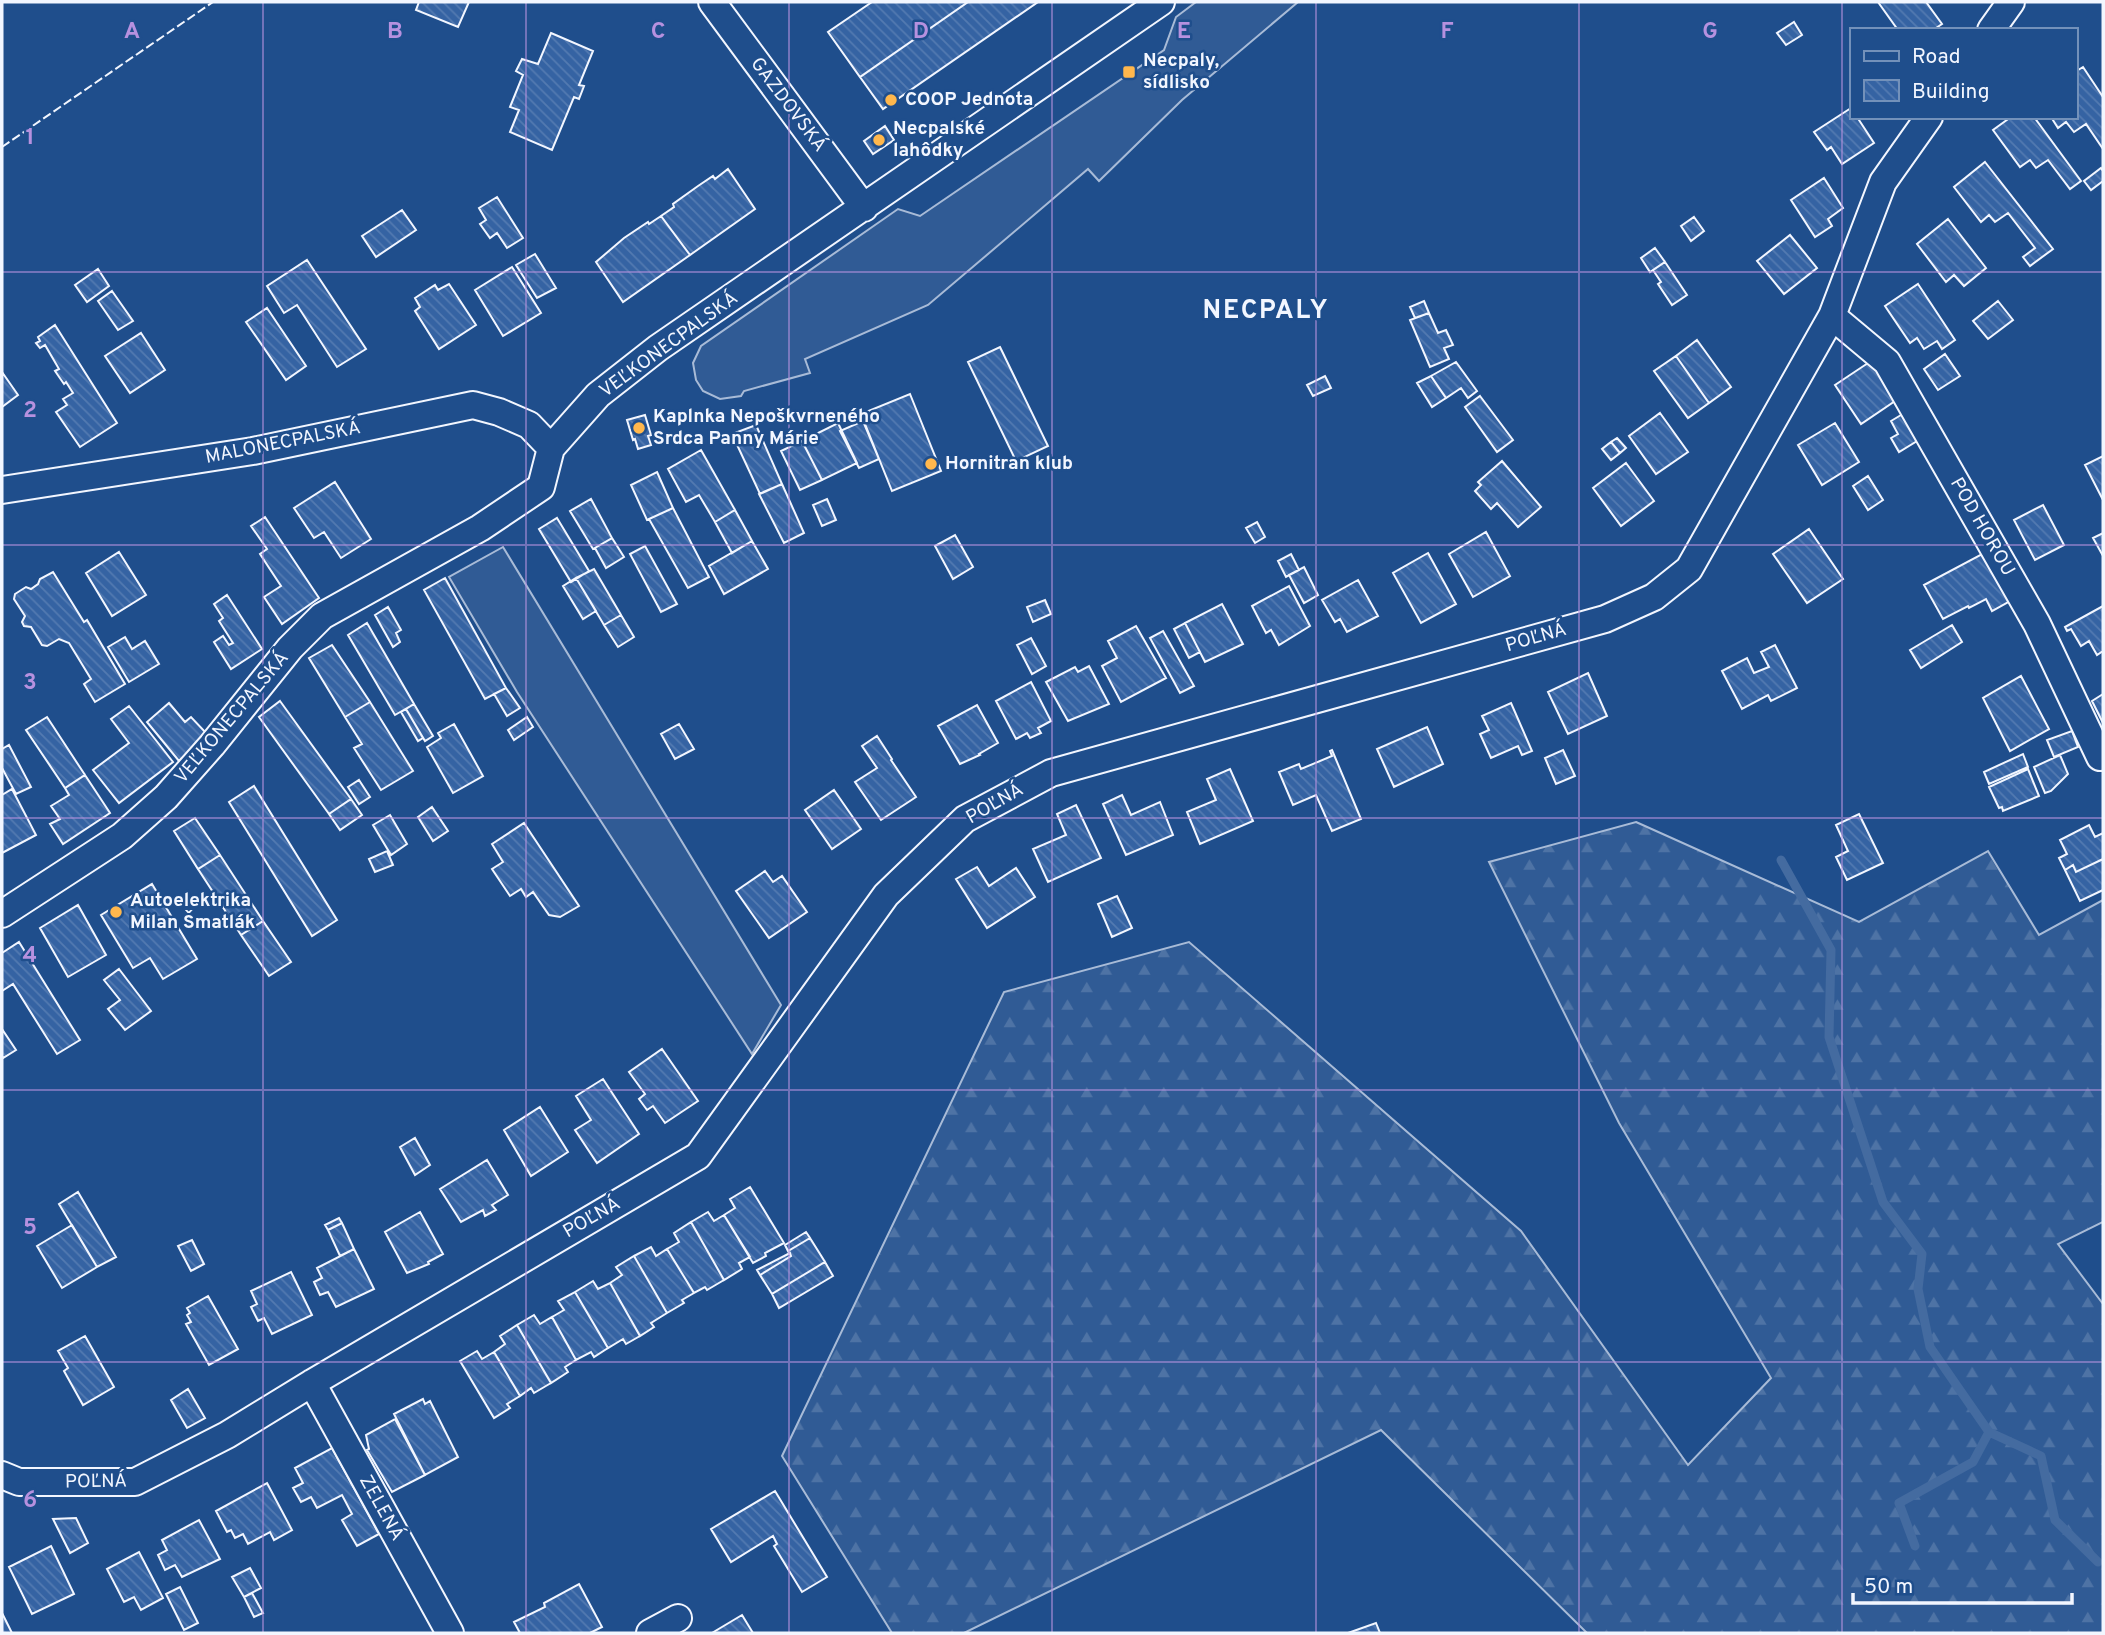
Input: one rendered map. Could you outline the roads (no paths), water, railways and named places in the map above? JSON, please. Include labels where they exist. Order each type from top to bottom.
[{"type":"street","name":"GAZDOVSKÁ","points":[[712,2],[864,208]]},
{"type":"street","name":"VEĽKONECPALSKÁ","points":[[2,914],[122,836],[166,797],[290,648],[322,616],[492,520],[541,486],[551,448],[598,395],[648,356],[1161,2]]},
{"type":"street","points":[[1992,28],[2011,2]]},
{"type":"street","name":"POĽNÁ","points":[[2,1475],[19,1482],[135,1482],[228,1435],[698,1156],[886,895],[965,818],[1051,773],[1605,619],[1654,597],[1689,569],[1832,316],[1883,182],[1927,119]]},
{"type":"street","name":"POD HOROU","points":[[1832,316],[1888,362],[2037,624],[2101,757],[2103,755]]},
{"type":"street","name":"MALONECPALSKÁ","points":[[2,490],[253,451],[472,405],[499,412],[529,425],[551,448]]},
{"type":"street","name":"ZELENÁ","points":[[312,1383],[450,1633]]},
{"type":"street","points":[[650,1633],[678,1618]]},
{"type":"waterway","points":[[1781,860],[1831,950],[1829,1037],[1883,1202],[1922,1254],[1918,1289],[1930,1347],[1989,1432],[2041,1456],[2055,1520],[2098,1562]]},
{"type":"waterway","points":[[1915,1546],[1899,1503],[1973,1462],[1989,1432]]},
{"type":"place","name":"Necpaly, sídlisko","points":[[1129,72]]},
{"type":"place","name":"COOP Jednota","points":[[891,100]]},
{"type":"place","name":"Necpalské lahôdky","points":[[879,140]]},
{"type":"place","name":"Kaplnka Nepoškvrneného Srdca Panny Márie","points":[[639,428]]},
{"type":"place","name":"Hornitran klub","points":[[931,464]]},
{"type":"place","name":"Autoelektrika Milan Šmatlák","points":[[116,912]]},
{"type":"district","name":"NECPALY","points":[[1266,311]]}]
